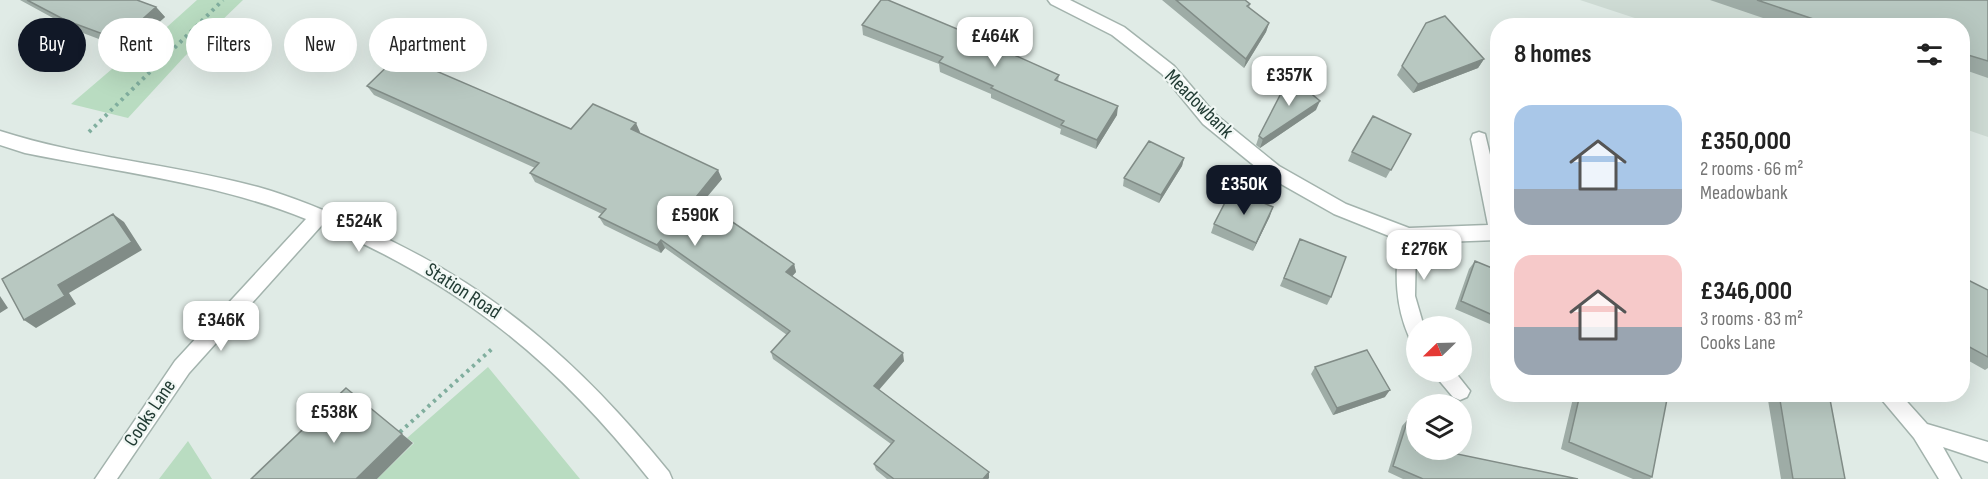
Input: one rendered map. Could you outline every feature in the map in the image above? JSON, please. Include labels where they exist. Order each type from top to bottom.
[{"type":"street","name":"Meadowbank","points":[[1056,0],[1118,31],[1168,70],[1209,119],[1273,171],[1340,209],[1408,236],[1490,232]]},
{"type":"street","name":"Station Road","points":[[0,138],[66,154],[195,179],[259,195],[319,216],[385,244],[448,279],[515,326],[557,361],[600,404],[662,479]]},
{"type":"street","points":[[1479,139],[1490,193]]},
{"type":"street","name":"Cooks Lane","points":[[105,479],[182,367],[319,216]]},
{"type":"street","points":[[1408,236],[1405,270],[1409,316]]},
{"type":"street","points":[[1451,382],[1460,391]]},
{"type":"street","points":[[1894,402],[1921,431],[1951,479]]},
{"type":"street","points":[[1921,431],[1988,452]]},
{"type":"path","points":[[66,154],[223,0]]},
{"type":"path","points":[[400,432],[515,326]]},
{"type":"shaded area","points":[[1580,0],[1988,0],[1988,137],[1970,131],[1970,18],[1635,18]]},
{"type":"green space","points":[[197,0],[243,0],[224,18],[186,18],[186,55],[174,68],[174,21]]},
{"type":"green space","points":[[108,72],[170,72],[128,118],[71,104]]},
{"type":"green space","points":[[488,367],[580,479],[377,479],[414,443],[407,438]]},
{"type":"green space","points":[[188,441],[212,479],[159,479]]},
{"type":"building","points":[[27,0],[137,0],[156,7],[144,18],[98,18],[98,32],[86,28],[86,18],[61,18]]},
{"type":"building","points":[[881,0],[888,0],[993,44],[1059,75],[1055,80],[1118,106],[1097,140],[1061,125],[1064,121],[939,62],[943,57],[862,25]]},
{"type":"building","points":[[1176,0],[1245,0],[1250,4],[1247,6],[1269,23],[1246,59]]},
{"type":"building","points":[[1757,0],[1988,0],[1988,61],[1970,56],[1970,18],[1810,18]]},
{"type":"building","points":[[1445,16],[1484,59],[1418,84],[1402,66],[1426,23]]},
{"type":"building","points":[[381,72],[439,72],[571,129],[593,104],[636,123],[631,129],[718,170],[696,197],[794,264],[786,272],[903,353],[874,386],[989,472],[983,479],[894,479],[874,464],[894,441],[771,352],[790,331],[661,240],[657,245],[599,217],[606,209],[530,173],[539,163],[367,86]]},
{"type":"building","points":[[1290,76],[1320,101],[1263,139],[1259,136]]},
{"type":"building","points":[[1373,116],[1411,134],[1391,170],[1352,152]]},
{"type":"building","points":[[1149,141],[1184,158],[1161,195],[1124,178]]},
{"type":"building","points":[[1232,189],[1273,207],[1256,243],[1214,224]]},
{"type":"building","points":[[113,214],[132,242],[58,285],[65,296],[24,320],[2,279]]},
{"type":"building","points":[[1300,239],[1346,257],[1331,297],[1284,278]]},
{"type":"building","points":[[1475,261],[1490,267],[1490,314],[1461,301]]},
{"type":"building","points":[[1970,281],[1988,290],[1988,357],[1970,347]]},
{"type":"building","points":[[1367,350],[1390,390],[1337,408],[1315,367]]},
{"type":"building","points":[[346,388],[402,434],[356,479],[251,479]]},
{"type":"building","points":[[1578,402],[1666,402],[1652,477],[1569,442]]},
{"type":"building","points":[[1780,402],[1831,402],[1845,479],[1793,479]]},
{"type":"building","points":[[1406,425],[1406,460],[1472,460],[1472,457],[1578,479],[1423,479],[1393,466]]}]
